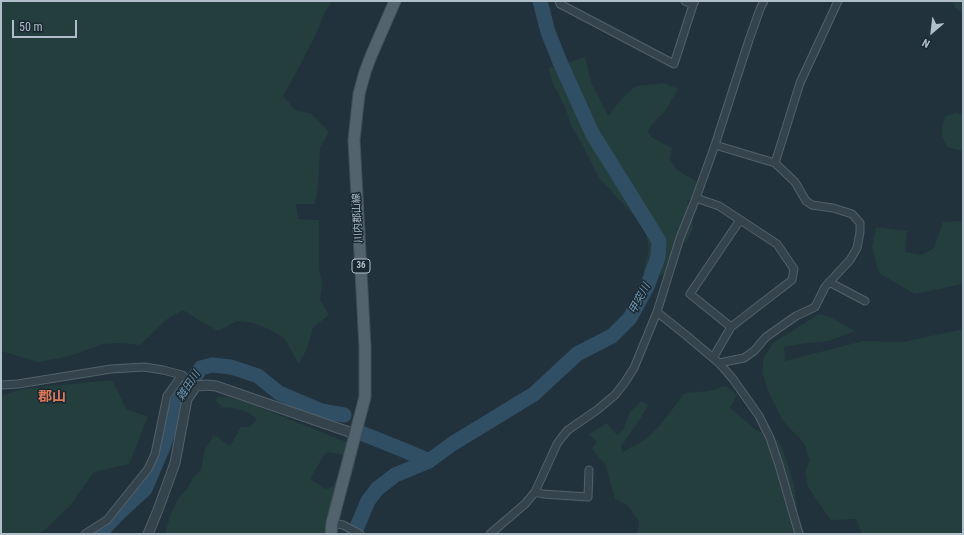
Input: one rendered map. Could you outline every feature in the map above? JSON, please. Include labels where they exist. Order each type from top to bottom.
[{"type":"main road","name":"川内郡山線","points":[[335,528],[355,434],[365,397],[365,347],[354,140],[359,94],[371,56],[395,1]]},
{"type":"street","points":[[559,1],[560,4],[674,64],[694,3],[685,1]]},
{"type":"street","points":[[490,534],[525,504],[535,492],[562,436],[615,395],[634,368],[657,312],[680,238],[715,145],[749,40],[764,1]]},
{"type":"street","points":[[775,164],[800,83],[838,1]]},
{"type":"street","points":[[715,145],[775,164],[795,182],[806,201],[812,205],[832,208],[852,214],[860,223],[857,248],[850,260],[825,287],[814,307],[796,316],[766,337],[754,351],[744,358],[716,361]]},
{"type":"street","points":[[696,198],[719,206],[777,244],[794,269],[792,280],[731,327],[716,361]]},
{"type":"street","points":[[731,327],[690,294],[740,220]]},
{"type":"street","points":[[829,282],[865,301]]},
{"type":"street","points":[[657,312],[716,361],[733,379],[759,416],[770,438],[779,464],[799,534]]},
{"type":"street","points":[[1,385],[18,384],[111,369],[144,367],[182,375],[196,386],[216,386],[355,434]]},
{"type":"street","points":[[85,534],[107,520],[148,469],[155,454],[167,396],[182,375]]},
{"type":"street","points":[[148,534],[175,463],[187,399],[196,386]]},
{"type":"street","points":[[535,492],[543,494],[588,497],[588,470]]},
{"type":"street","points":[[335,528],[360,534]]},
{"type":"green space","points":[[1,1],[332,1],[283,96],[296,111],[310,113],[329,132],[320,148],[318,186],[315,204],[296,204],[298,219],[319,220],[319,268],[322,285],[320,300],[329,315],[313,327],[307,349],[299,364],[284,338],[269,329],[253,323],[237,321],[218,331],[183,310],[166,320],[140,345],[120,343],[103,344],[70,356],[38,362],[1,351]]},
{"type":"green space","points":[[951,1],[963,1],[963,14],[955,7]]},
{"type":"green space","points":[[585,57],[591,82],[608,116],[623,97],[636,86],[664,83],[678,89],[666,110],[654,122],[648,131],[651,137],[672,148],[670,159],[677,170],[694,180],[704,191],[687,201],[692,215],[693,228],[687,240],[676,252],[663,275],[643,274],[649,249],[646,234],[637,219],[599,178],[572,127],[565,107],[553,84],[549,68]]},
{"type":"green space","points":[[956,113],[963,115],[963,151],[947,147],[941,134],[945,116]]},
{"type":"green space","points":[[963,221],[963,284],[915,294],[879,273],[872,247],[876,227],[907,231],[905,252],[922,255],[934,248],[943,222]]},
{"type":"green space","points":[[819,314],[830,317],[856,331],[828,341],[784,347],[785,361],[863,341],[903,342],[963,329],[963,534],[862,534],[856,519],[831,520],[808,487],[805,472],[810,460],[804,443],[783,421],[769,393],[762,372],[764,357],[774,342]]},
{"type":"green space","points":[[112,380],[126,409],[148,417],[129,464],[94,472],[70,506],[46,529],[37,534],[1,534],[1,396],[22,389]]},
{"type":"green space","points":[[726,386],[737,395],[730,408],[756,430],[778,440],[786,458],[795,490],[797,511],[805,534],[637,534],[639,521],[627,505],[615,499],[605,464],[592,449],[597,442],[589,434],[607,423],[617,435],[623,430],[630,412],[641,401],[648,405],[637,424],[621,446],[623,452],[646,439],[660,425],[685,393],[709,391]]},
{"type":"green space","points":[[217,396],[252,404],[346,442],[355,449],[355,457],[326,452],[310,479],[325,489],[332,487],[345,459],[356,463],[341,509],[337,534],[165,534],[171,513],[178,499],[186,490],[193,478],[201,470],[205,449],[214,435],[230,446],[241,427],[250,427],[257,419],[245,411],[222,407],[216,401]]},
{"type":"waterway","name":"甲突川","points":[[354,534],[368,501],[377,489],[395,475],[429,461],[452,444],[534,394],[577,354],[612,336],[630,318],[647,287],[658,257],[659,241],[592,133],[548,32],[540,1]]},
{"type":"waterway","name":"雑田川","points":[[99,534],[145,489],[163,447],[179,400],[201,368],[212,365],[231,367],[258,376],[279,393],[321,411],[344,415]]},
{"type":"waterway","name":"雑田川","points":[[361,433],[429,461]]},
{"type":"district","name":"郡山","points":[[52,397]]}]
